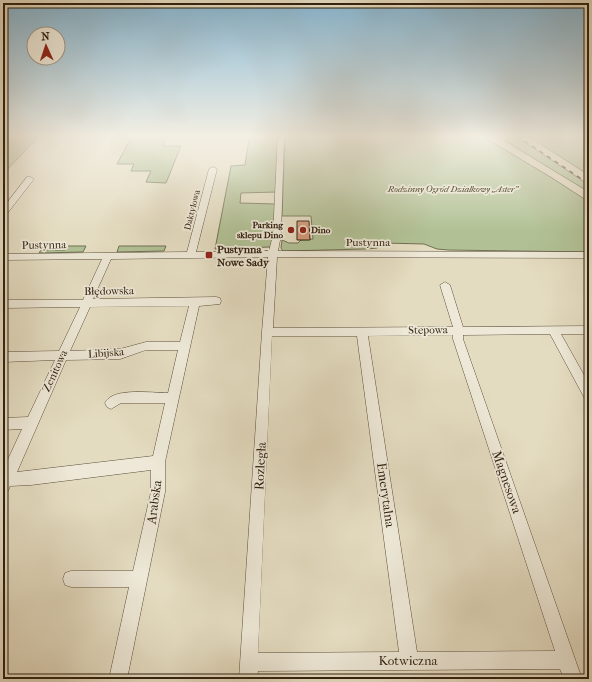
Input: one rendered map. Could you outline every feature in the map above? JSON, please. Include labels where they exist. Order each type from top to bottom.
[{"type":"street","name":"Rozległa","points":[[249,670],[267,332],[273,254],[277,235],[280,168]]},
{"type":"street","name":"Daktylowa","points":[[191,255],[212,169]]},
{"type":"street","points":[[3,213],[30,179]]},
{"type":"street","name":"Pustynna","points":[[3,257],[273,254],[589,255]]},
{"type":"street","name":"Zenitowa","points":[[5,483],[108,256]]},
{"type":"street","name":"Magnesowa","points":[[445,285],[458,324],[458,339],[573,679]]},
{"type":"street","name":"Błędowska","points":[[3,304],[216,301]]},
{"type":"street","name":"Arabska","points":[[118,679],[159,488],[158,462],[195,302]]},
{"type":"street","points":[[553,330],[589,395]]},
{"type":"street","name":"Stepowa","points":[[267,332],[589,330]]},
{"type":"street","name":"Emerytalna","points":[[362,331],[409,660]]},
{"type":"street","name":"Libijska","points":[[3,357],[120,354],[146,346],[185,346]]},
{"type":"street","points":[[111,403],[119,398],[173,398]]},
{"type":"street","points":[[3,424],[32,423]]},
{"type":"street","points":[[5,483],[31,478],[158,462]]},
{"type":"street","points":[[71,579],[140,579]]},
{"type":"street","name":"Kotwiczna","points":[[249,670],[409,660],[567,660]]},
{"type":"green space","points":[[3,168],[9,168],[3,174]]},
{"type":"green space","points":[[132,168],[172,168],[166,183],[146,182],[151,171],[131,171]]},
{"type":"green space","points":[[231,168],[278,168],[277,192],[241,193],[240,203],[276,204],[273,242],[270,247],[215,249]]},
{"type":"green space","name":"Rodzinny Ogród Działkowy „Aster”","points":[[284,168],[535,168],[589,202],[589,252],[448,250],[437,249],[424,244],[383,243],[377,248],[366,249],[283,251],[281,248],[282,240],[289,243],[298,243],[301,240],[313,239],[311,216],[282,216]]},
{"type":"green space","points":[[549,168],[563,168],[589,185],[589,192]]},
{"type":"green space","points":[[578,168],[589,168],[589,175]]},
{"type":"green space","points":[[68,246],[86,246],[83,252],[39,253],[41,250],[65,250]]},
{"type":"green space","points":[[119,246],[166,246],[164,251],[117,252]]},
{"type":"building","name":"Dino","points":[[297,221],[309,221],[310,240],[297,240]]},
{"type":"railway","points":[[565,168],[589,184]]},
{"type":"place","name":"Parking sklepu Dino","points":[[291,230]]},
{"type":"place","name":"Dino","points":[[303,230]]},
{"type":"place","name":"Pustynna - Nowe Sady","points":[[209,255]]}]
